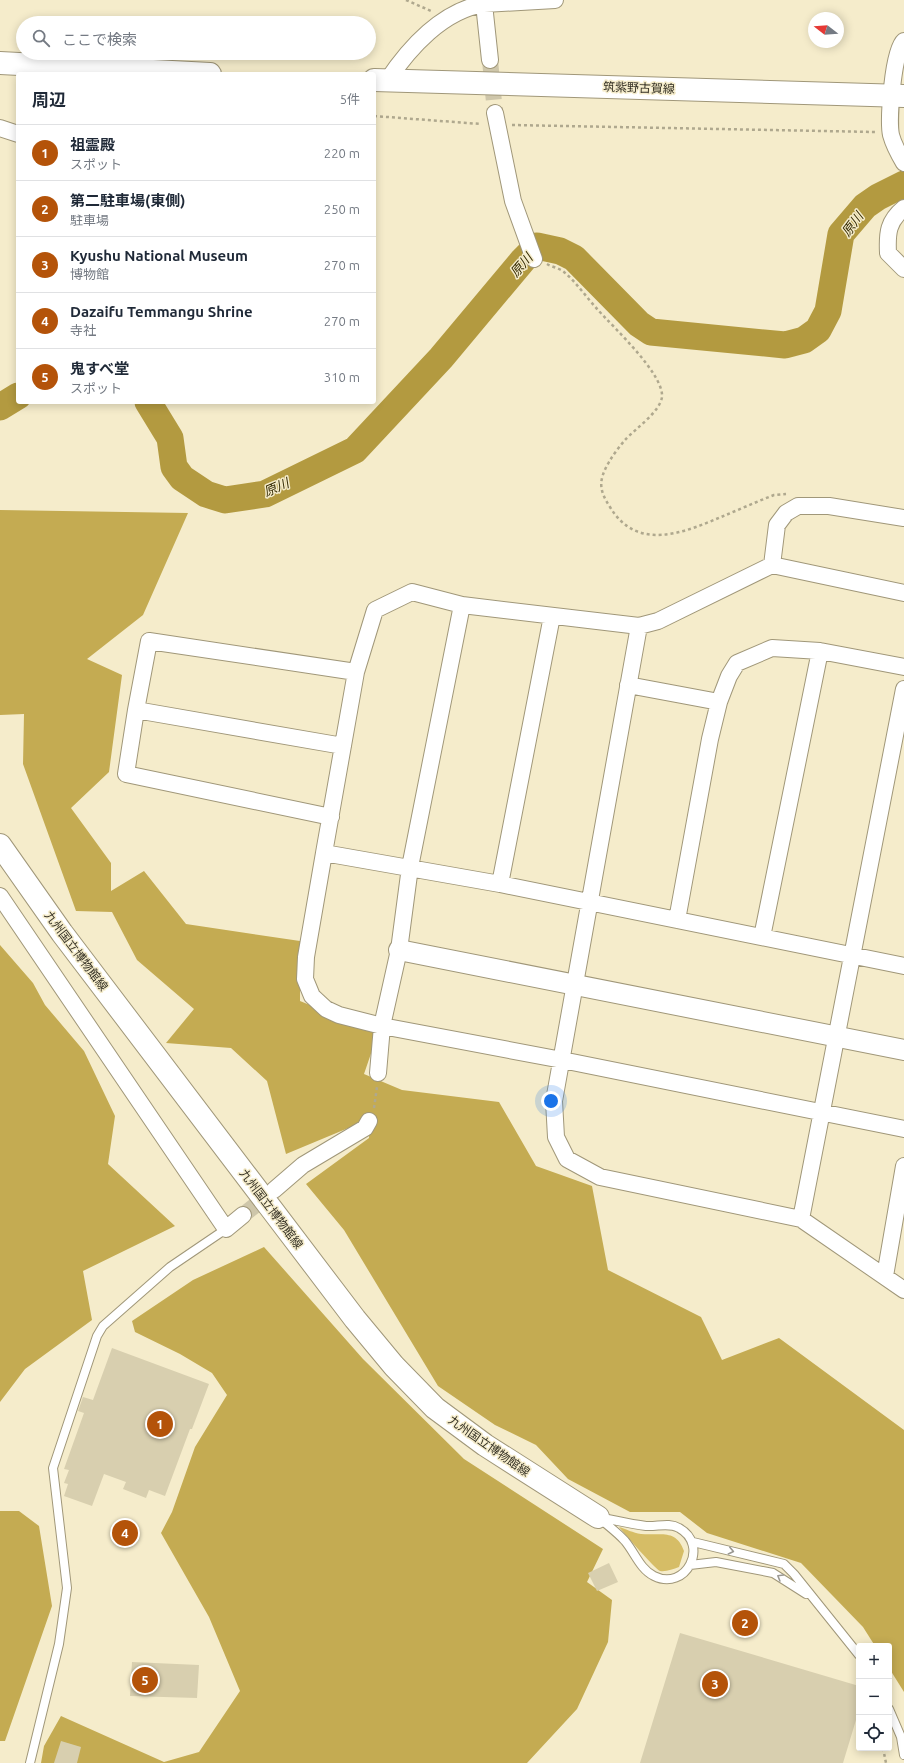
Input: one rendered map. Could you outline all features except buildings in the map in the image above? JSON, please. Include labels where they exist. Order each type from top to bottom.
[{"type":"main road","points":[[0,63],[172,72]]},
{"type":"main road","name":"筑紫野古賀線","points":[[380,81],[898,95]]},
{"type":"main road","name":"九州国立博物館線","points":[[0,845],[62,933],[355,1319],[394,1366],[435,1408],[485,1444],[598,1517]]},
{"type":"street","points":[[380,81],[446,18],[469,6],[484,2],[555,0]]},
{"type":"street","points":[[484,2],[490,60]]},
{"type":"street","points":[[904,41],[900,44],[896,57],[898,95],[891,132],[894,148],[904,163]]},
{"type":"street","points":[[496,119],[513,201],[534,259]]},
{"type":"street","points":[[0,128],[16,133]]},
{"type":"street","points":[[904,208],[892,220],[888,240],[888,253],[904,269]]},
{"type":"street","points":[[772,565],[777,525],[786,513],[798,506],[829,506],[904,518]]},
{"type":"street","points":[[904,593],[772,565],[658,621],[639,626],[462,604],[412,592],[375,610],[356,672],[306,957],[305,978],[312,996],[326,1009],[340,1015],[382,1026],[562,1060],[904,1129]]},
{"type":"street","points":[[378,1073],[382,1026],[399,950],[410,868],[462,604]]},
{"type":"street","points":[[500,884],[552,616]]},
{"type":"street","points":[[639,626],[554,1101],[556,1137],[567,1159],[600,1177],[801,1219],[904,1290]]},
{"type":"street","points":[[330,818],[126,774],[136,710],[149,641],[356,672]]},
{"type":"street","points":[[678,920],[710,739],[719,702],[729,676],[737,663],[772,648],[820,651],[904,667]]},
{"type":"street","points":[[762,937],[820,651]]},
{"type":"street","points":[[628,685],[719,702]]},
{"type":"street","points":[[801,1219],[904,689]]},
{"type":"street","points":[[136,710],[344,746]]},
{"type":"street","points":[[324,853],[500,884],[589,903],[853,954],[904,966]]},
{"type":"street","points":[[0,896],[226,1229],[244,1216]]},
{"type":"street","points":[[399,950],[904,1050]]},
{"type":"street","points":[[274,1190],[303,1165],[365,1128],[369,1121]]},
{"type":"street","points":[[885,1276],[904,1166]]},
{"type":"lane","points":[[30,1763],[59,1644],[67,1588],[53,1468],[97,1336],[103,1326],[170,1267],[226,1229]]},
{"type":"lane","points":[[598,1517],[648,1526],[673,1526],[687,1534],[693,1542],[694,1548],[687,1570],[680,1576],[672,1579],[662,1579],[653,1576],[642,1566],[626,1542],[598,1517]]},
{"type":"lane","points":[[693,1542],[784,1564],[794,1574],[856,1651]]},
{"type":"lane","points":[[690,1564],[716,1562],[773,1573],[813,1599]]},
{"type":"lane","points":[[892,1715],[901,1737],[904,1755]]},
{"type":"path","points":[[406,0],[446,18]]},
{"type":"path","points":[[376,116],[891,132]]},
{"type":"path","points":[[534,259],[563,271],[613,328],[631,343],[657,379],[662,396],[659,406],[620,447],[609,463],[601,480],[602,494],[613,513],[628,527],[645,534],[661,536],[686,532],[774,495],[790,494]]},
{"type":"path","points":[[369,1121],[374,1111],[378,1073]]},
{"type":"path","points":[[884,1751],[886,1763]]},
{"type":"shaded area","points":[[0,510],[188,513],[143,615],[87,659],[122,675],[109,772],[71,808],[111,863],[111,891],[144,871],[186,924],[300,941],[300,1001],[378,1033],[364,1074],[402,1090],[499,1102],[536,1166],[592,1186],[608,1270],[701,1317],[722,1360],[779,1338],[904,1430],[904,1692],[892,1673],[892,1643],[873,1643],[863,1627],[801,1563],[707,1533],[680,1512],[630,1512],[568,1479],[536,1445],[495,1425],[438,1386],[344,1230],[306,1184],[369,1138],[370,1119],[286,1154],[267,1081],[231,1048],[166,1043],[194,1009],[137,960],[112,912],[76,911],[23,764],[24,714],[0,715]]},
{"type":"shaded area","points":[[0,945],[33,983],[45,1005],[84,1051],[115,1116],[108,1164],[175,1226],[83,1271],[92,1320],[25,1369],[0,1402]]},
{"type":"shaded area","points":[[264,1247],[363,1359],[464,1459],[603,1549],[587,1582],[612,1600],[608,1642],[577,1709],[527,1763],[41,1763],[44,1746],[61,1716],[164,1762],[199,1752],[240,1691],[209,1617],[161,1533],[172,1512],[195,1447],[227,1395],[212,1373],[180,1354],[135,1332],[132,1321],[193,1280]]},
{"type":"shaded area","points":[[0,1511],[19,1511],[39,1526],[52,1606],[5,1741],[0,1741]]},
{"type":"shaded area","points":[[619,1527],[638,1533],[661,1534],[672,1536],[677,1539],[684,1551],[679,1567],[667,1571],[660,1571],[657,1569]]},
{"type":"waterway","name":"原川","points":[[149,404],[170,438],[174,467],[182,478],[206,494],[225,500],[265,494],[355,450],[441,358],[523,260],[537,246],[560,251],[574,258],[639,324],[651,332],[785,345],[804,340],[818,330],[828,311],[841,234],[865,206],[878,197],[904,184]]},
{"type":"waterway","name":"原川","points":[[0,407],[16,397]]},
{"type":"tunnel","points":[[490,60],[495,113]]},
{"type":"tunnel","points":[[243,1215],[271,1193]]},
{"type":"place","name":"祖霊殿","points":[[160,1424]]},
{"type":"place","name":"Dazaifu Temmangu Shrine","points":[[125,1533]]},
{"type":"place","name":"第二駐車場(東側)","points":[[745,1623]]},
{"type":"place","name":"鬼すべ堂","points":[[145,1680]]},
{"type":"place","name":"Kyushu National Museum","points":[[715,1684]]}]
